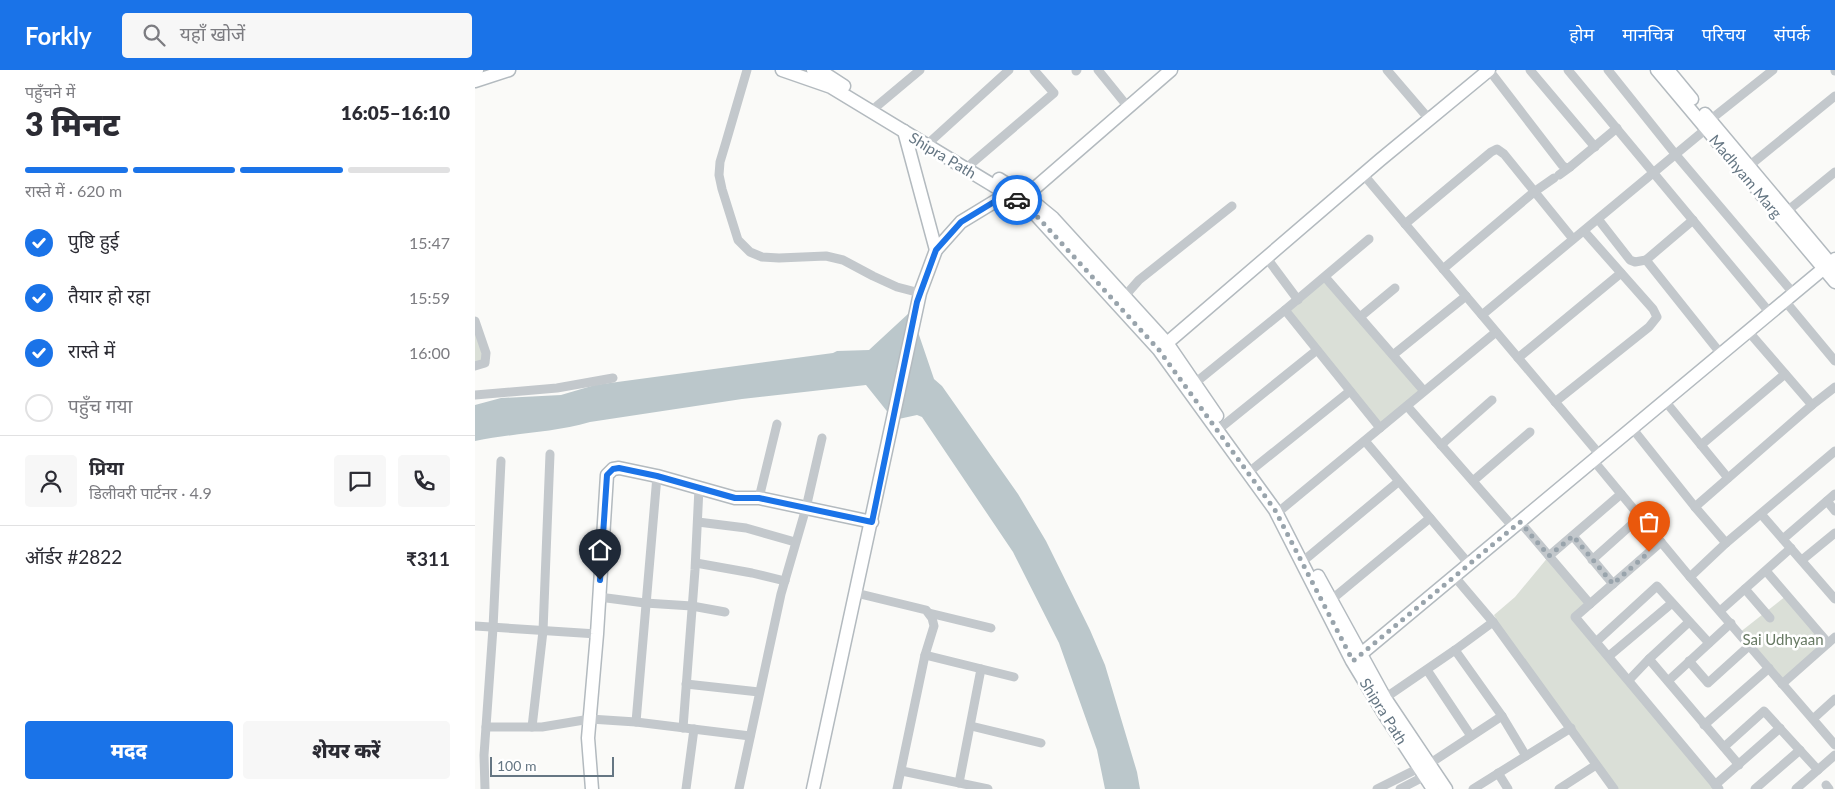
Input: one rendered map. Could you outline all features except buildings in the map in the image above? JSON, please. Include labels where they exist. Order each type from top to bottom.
[{"type":"street","points":[[475,81],[509,70]]},
{"type":"street","name":"Shipra Path","points":[[782,70],[831,87],[1007,194],[1022,198],[1159,350],[1275,510],[1357,657],[1385,698],[1425,769],[1433,789]]},
{"type":"street","name":"Shipra Path","points":[[813,70],[829,72],[877,106],[972,163],[1053,218],[1167,343],[1283,509],[1331,600],[1386,717],[1425,769],[1446,789]]},
{"type":"street","points":[[877,106],[920,70]]},
{"type":"street","points":[[932,140],[1009,70]]},
{"type":"street","points":[[972,163],[1054,93],[1034,70]]},
{"type":"street","points":[[1098,70],[1129,107]]},
{"type":"street","points":[[1022,198],[1171,70]]},
{"type":"street","points":[[1387,70],[1429,119]]},
{"type":"street","points":[[1167,343],[1363,174],[1489,70],[1562,165],[1567,168],[1570,167]]},
{"type":"street","points":[[1530,70],[1595,147]]},
{"type":"street","points":[[1568,70],[1770,313]]},
{"type":"street","points":[[1608,70],[1789,297],[1835,361]]},
{"type":"street","name":"Madhyam Marg","points":[[1657,70],[1749,166],[1831,265],[1835,282]]},
{"type":"street","points":[[1482,315],[1654,173],[1708,124],[1773,70]]},
{"type":"street","points":[[746,71],[720,162],[719,175],[738,240],[750,252],[763,257],[826,256],[843,260],[918,297]]},
{"type":"street","name":"Madhyam Marg","points":[[1675,72],[1708,124],[1831,265]]},
{"type":"street","points":[[1749,166],[1834,100]]},
{"type":"street","points":[[1443,270],[1534,192],[1570,167],[1617,128]]},
{"type":"street","points":[[904,131],[936,250]]},
{"type":"street","points":[[1405,224],[1497,149],[1504,154],[1573,239]]},
{"type":"street","points":[[1786,212],[1835,172]]},
{"type":"street","points":[[1363,174],[1555,402],[1621,494],[1835,745]]},
{"type":"street","points":[[813,789],[872,522],[918,297],[936,250],[961,222],[1007,194]]},
{"type":"street","points":[[1124,297],[1139,280],[1232,206]]},
{"type":"street","points":[[1598,219],[1631,260],[1635,262],[1646,260],[1693,220]]},
{"type":"street","points":[[1555,402],[1656,320],[1656,314],[1653,309],[1584,231]]},
{"type":"street","points":[[1195,383],[1298,300],[1369,239]]},
{"type":"street","points":[[1266,257],[1298,300]]},
{"type":"street","points":[[1646,260],[1721,354]]},
{"type":"street","points":[[1357,657],[1789,297],[1831,265]]},
{"type":"street","points":[[1518,358],[1621,273]]},
{"type":"street","points":[[1325,277],[1424,392]]},
{"type":"street","points":[[1360,317],[1395,288]]},
{"type":"street","points":[[1393,355],[1466,296]]},
{"type":"street","points":[[1285,310],[1380,428]]},
{"type":"street","points":[[475,321],[486,353],[485,363],[475,366]]},
{"type":"street","points":[[1283,509],[1496,332]]},
{"type":"street","points":[[1748,332],[1812,405]]},
{"type":"street","points":[[1224,426],[1317,350]]},
{"type":"street","points":[[1701,445],[1785,374]]},
{"type":"street","points":[[475,395],[557,388],[613,378]]},
{"type":"street","points":[[1695,507],[1835,387]]},
{"type":"street","points":[[1254,468],[1349,391]]},
{"type":"street","points":[[1441,445],[1492,400]]},
{"type":"street","points":[[1665,401],[1728,478]]},
{"type":"street","points":[[1407,406],[1473,481],[1549,556],[1590,604]]},
{"type":"street","points":[[759,498],[777,424]]},
{"type":"street","points":[[1632,428],[1726,543]]},
{"type":"street","points":[[1473,481],[1530,432]]},
{"type":"street","points":[[739,789],[785,581],[822,438]]},
{"type":"street","points":[[1365,441],[1469,564]]},
{"type":"street","points":[[533,727],[543,631],[550,454]]},
{"type":"street","points":[[1690,577],[1726,543],[1832,454],[1835,464]]},
{"type":"street","points":[[485,789],[479,754],[486,726],[501,461]]},
{"type":"street","points":[[592,789],[588,738],[607,475],[613,469],[619,468],[657,476],[735,498],[759,498],[872,522]]},
{"type":"street","points":[[637,722],[645,603],[657,476]]},
{"type":"street","points":[[1308,557],[1398,482]]},
{"type":"street","points":[[683,728],[699,488]]},
{"type":"street","points":[[1549,556],[1621,494]]},
{"type":"street","points":[[1783,539],[1835,494]]},
{"type":"street","points":[[1827,501],[1835,511]]},
{"type":"street","points":[[1761,514],[1835,599]]},
{"type":"street","points":[[1593,560],[1641,517]]},
{"type":"street","points":[[1331,600],[1430,518]]},
{"type":"street","points":[[698,522],[746,528],[795,542]]},
{"type":"street","points":[[1802,560],[1835,532]]},
{"type":"street","points":[[1573,536],[1613,584]]},
{"type":"street","points":[[1661,542],[1575,617],[1717,787],[1739,764],[1780,728]]},
{"type":"street","points":[[1720,611],[1791,548]]},
{"type":"street","points":[[695,563],[734,569],[785,581]]},
{"type":"street","points":[[1766,570],[1828,643]]},
{"type":"street","points":[[1454,576],[1493,622],[1614,789]]},
{"type":"street","points":[[1597,641],[1657,586],[1709,643]]},
{"type":"street","points":[[1745,589],[1770,618]]},
{"type":"street","points":[[856,593],[991,628]]},
{"type":"street","points":[[599,597],[645,603],[692,606],[725,612]]},
{"type":"street","points":[[1609,656],[1672,603]]},
{"type":"street","points":[[897,789],[925,655],[933,626],[929,613]]},
{"type":"street","points":[[1385,698],[1493,622]]},
{"type":"street","points":[[1629,680],[1689,622]]},
{"type":"street","points":[[1668,681],[1731,623]]},
{"type":"street","points":[[475,626],[597,634]]},
{"type":"street","points":[[1782,684],[1835,637]]},
{"type":"street","points":[[1689,661],[1708,683],[1749,645]]},
{"type":"street","points":[[1455,650],[1502,716],[1526,756]]},
{"type":"street","points":[[925,655],[1014,676]]},
{"type":"street","points":[[1649,659],[1739,764]]},
{"type":"street","points":[[1704,724],[1769,668]]},
{"type":"street","points":[[959,783],[981,669]]},
{"type":"street","points":[[1427,670],[1471,736]]},
{"type":"street","points":[[686,684],[759,692]]},
{"type":"street","points":[[1813,718],[1835,699]]},
{"type":"street","points":[[1724,747],[1764,711],[1818,770]]},
{"type":"street","points":[[1400,789],[1471,736],[1502,716]]},
{"type":"street","points":[[486,726],[533,727],[590,720],[637,722],[750,736]]},
{"type":"street","points":[[971,726],[1041,743]]},
{"type":"street","points":[[1473,789],[1571,728]]},
{"type":"street","points":[[686,789],[694,729]]},
{"type":"street","points":[[1758,788],[1800,750]]},
{"type":"street","points":[[1796,789],[1835,755]]},
{"type":"street","points":[[1559,789],[1596,765]]},
{"type":"street","points":[[1377,789],[1425,769]]},
{"type":"street","points":[[901,771],[988,789]]},
{"type":"street","points":[[1498,773],[1509,789]]},
{"type":"green space","points":[[1325,277],[1424,391],[1380,428],[1285,310]]},
{"type":"green space","points":[[475,321],[485,363],[475,366]]},
{"type":"green space","points":[[1549,556],[1590,604],[1576,616],[1720,789],[1614,789],[1493,622],[1496,619],[1494,615],[1515,597]]},
{"type":"green space","name":"Sai Udhyaan","points":[[1786,596],[1826,644],[1782,684],[1739,633]]},
{"type":"shaded area","points":[[909,313],[918,332],[934,379],[942,386],[1018,494],[1046,541],[1090,630],[1105,665],[1137,772],[1140,789],[1105,789],[1097,750],[1059,643],[1013,552],[922,417],[917,415],[894,420],[866,385],[742,399],[475,441],[475,405],[501,398],[561,395],[595,385],[837,351],[869,350]]},
{"type":"way so far","points":[[1017,200],[1034,213],[1159,350],[1275,510],[1353,661],[1520,522],[1549,556],[1573,536],[1613,584],[1649,552]]},
{"type":"route","points":[[600,580],[607,475],[613,469],[619,468],[657,476],[735,498],[759,498],[872,522],[917,302],[936,250],[961,222],[982,208],[1007,194],[1017,200]]}]
